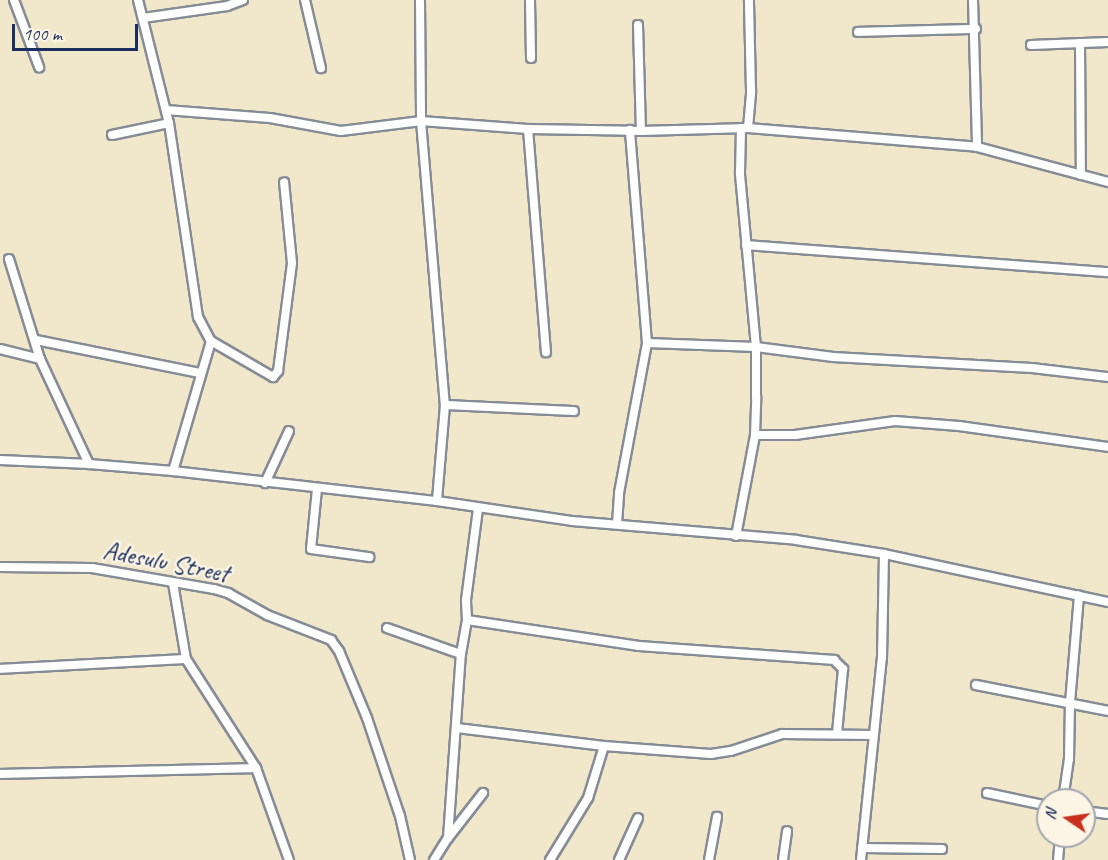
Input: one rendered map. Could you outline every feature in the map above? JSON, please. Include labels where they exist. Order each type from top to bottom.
[{"type":"street","points":[[14,0],[39,67]]},
{"type":"street","points":[[138,0],[169,123],[198,317],[211,341],[273,377],[278,371],[292,263],[284,182]]},
{"type":"street","points":[[143,18],[227,6],[243,0]]},
{"type":"street","points":[[305,0],[321,68]]},
{"type":"street","points":[[420,0],[421,121],[445,405],[437,501]]},
{"type":"street","points":[[530,0],[531,58]]},
{"type":"street","points":[[736,536],[755,435],[756,347],[740,173],[751,91],[749,0]]},
{"type":"street","points":[[973,0],[976,29],[977,147]]},
{"type":"street","points":[[638,25],[641,131]]},
{"type":"street","points":[[858,32],[976,29]]},
{"type":"street","points":[[1031,45],[1108,42]]},
{"type":"street","points":[[1080,43],[1081,175]]},
{"type":"street","points":[[166,110],[270,118],[341,131],[421,121],[528,129],[641,131],[745,128],[977,147],[1108,182]]},
{"type":"street","points":[[111,135],[169,123]]},
{"type":"street","points":[[528,129],[546,352]]},
{"type":"street","points":[[617,524],[619,493],[647,343],[630,130]]},
{"type":"street","points":[[746,245],[1108,272]]},
{"type":"street","points":[[9,259],[36,340],[40,359],[89,464]]},
{"type":"street","points":[[36,340],[200,374]]},
{"type":"street","points":[[173,471],[211,341]]},
{"type":"street","points":[[647,343],[756,347],[833,357],[1032,368],[1108,377]]},
{"type":"street","points":[[0,349],[40,359]]},
{"type":"street","points":[[445,405],[574,411]]},
{"type":"street","points":[[755,435],[795,435],[895,421],[960,426],[1108,447]]},
{"type":"street","points":[[265,483],[289,431]]},
{"type":"street","points":[[0,460],[173,471],[437,501],[478,509],[736,536],[796,540],[884,554],[1108,602]]},
{"type":"street","points":[[317,489],[311,549],[369,557]]},
{"type":"street","points":[[448,838],[448,806],[457,728],[461,654],[467,620],[466,600],[478,509]]},
{"type":"street","points":[[861,860],[882,658],[884,554]]},
{"type":"street","name":"Adesulu Street","points":[[0,567],[92,568],[139,574],[228,593],[267,615],[331,640],[336,646],[367,718],[400,816],[410,860]]},
{"type":"street","points":[[173,583],[186,659],[255,768],[289,860]]},
{"type":"street","points":[[1065,788],[1079,595]]},
{"type":"street","points":[[467,620],[639,646],[834,660],[843,669],[837,734]]},
{"type":"street","points":[[387,628],[461,654]]},
{"type":"street","points":[[0,669],[186,659]]},
{"type":"street","points":[[976,685],[1108,711]]},
{"type":"street","points":[[457,728],[604,746],[716,754],[782,734],[873,735]]},
{"type":"street","points":[[550,860],[584,806],[604,746]]},
{"type":"street","points":[[0,774],[255,768]]},
{"type":"street","points":[[434,860],[483,793]]},
{"type":"street","points":[[987,793],[1036,803]]},
{"type":"street","points":[[710,860],[717,817]]},
{"type":"street","points":[[619,860],[638,818]]},
{"type":"street","points":[[783,860],[787,831]]},
{"type":"street","points":[[862,848],[942,849]]}]
